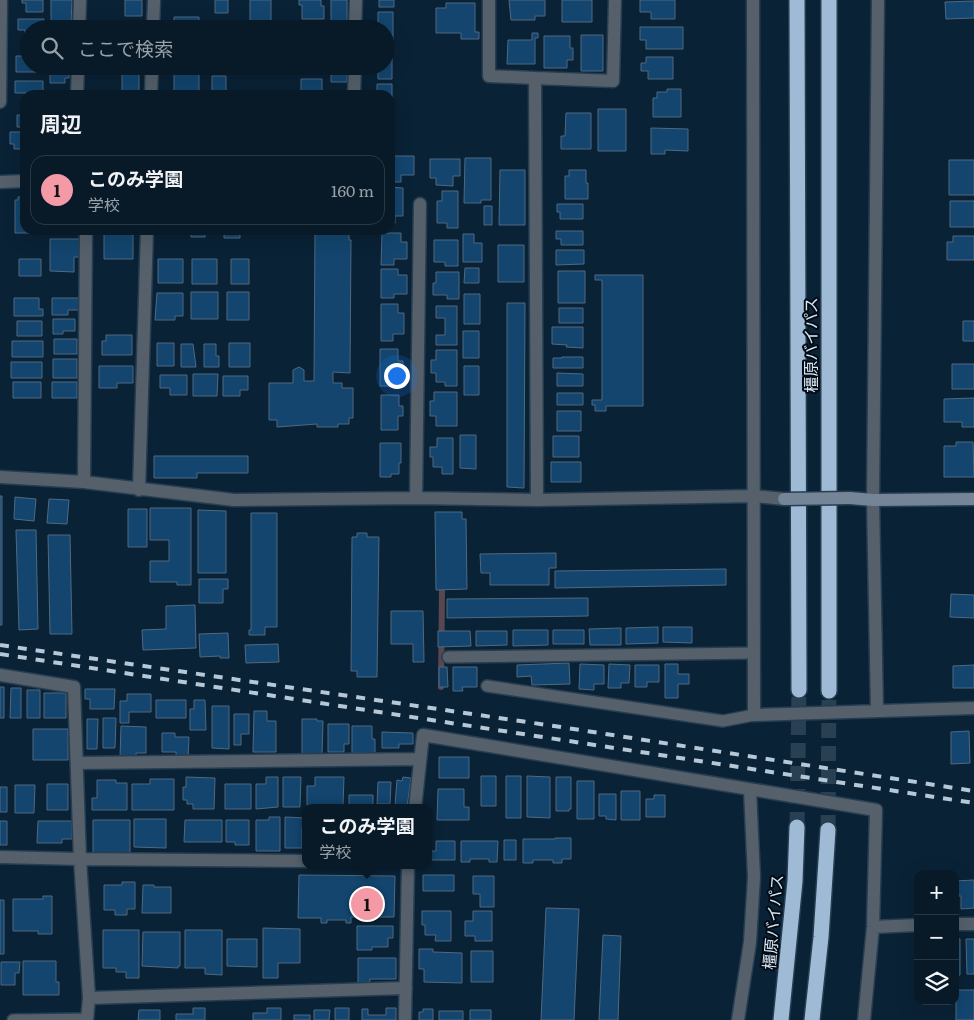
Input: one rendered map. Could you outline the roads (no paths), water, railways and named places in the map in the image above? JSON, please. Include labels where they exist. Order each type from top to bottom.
[{"type":"highway","name":"橿原バイパス","points":[[797,0],[799,690]]},
{"type":"highway","name":"橿原バイパス","points":[[829,0],[829,691]]},
{"type":"highway","name":"橿原バイパス","points":[[781,1020],[795,882],[797,827]]},
{"type":"highway","points":[[812,1020],[821,938],[828,830]]},
{"type":"street","points":[[0,102],[1,0]]},
{"type":"street","points":[[79,20],[80,0]]},
{"type":"street","points":[[153,20],[154,0]]},
{"type":"street","points":[[355,20],[356,0]]},
{"type":"street","points":[[489,0],[489,76],[613,81],[615,0]]},
{"type":"street","points":[[753,0],[754,715],[974,708]]},
{"type":"street","points":[[876,711],[873,500],[878,0]]},
{"type":"street","points":[[77,90],[78,75]]},
{"type":"street","points":[[151,90],[152,75]]},
{"type":"street","points":[[354,90],[355,75]]},
{"type":"street","points":[[535,78],[537,500]]},
{"type":"street","points":[[0,182],[20,181]]},
{"type":"street","points":[[416,498],[420,204]]},
{"type":"street","points":[[84,482],[86,235]]},
{"type":"street","points":[[139,490],[147,235]]},
{"type":"street","points":[[0,477],[84,482],[234,500],[416,498],[537,500],[754,496],[784,499],[974,499]]},
{"type":"street","points":[[0,675],[74,687],[80,859],[89,998],[87,1019]]},
{"type":"street","points":[[415,804],[423,736],[876,810],[873,927],[864,1020]]},
{"type":"street","points":[[77,763],[420,760]]},
{"type":"street","points":[[738,1020],[750,942],[754,877],[750,790]]},
{"type":"street","points":[[0,857],[302,861]]},
{"type":"street","points":[[405,1020],[408,869]]},
{"type":"street","points":[[959,924],[974,924]]},
{"type":"street","points":[[873,927],[914,925]]},
{"type":"street","points":[[89,998],[406,988]]},
{"type":"lane","points":[[448,657],[754,652]]},
{"type":"lane","points":[[487,686],[723,721],[754,715]]},
{"type":"lane","points":[[13,1020],[87,1019]]},
{"type":"waterway","points":[[441,687],[442,590]]},
{"type":"tunnel","points":[[797,827],[799,690]]},
{"type":"tunnel","points":[[828,830],[829,691]]},
{"type":"railway","points":[[0,645],[554,726],[974,791]]},
{"type":"railway","points":[[0,654],[974,803]]},
{"type":"place","name":"このみ学園","points":[[367,904]]}]
